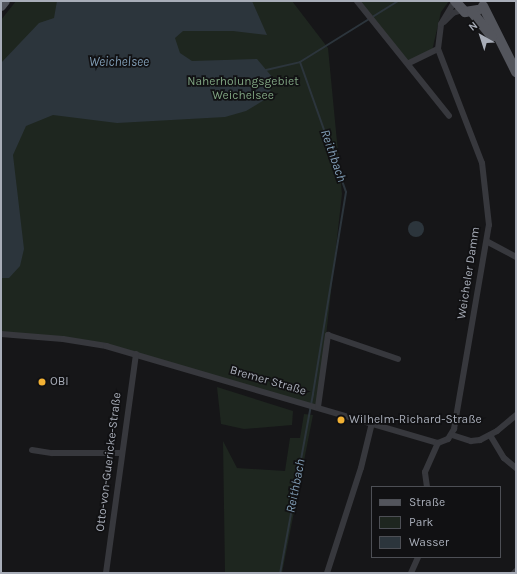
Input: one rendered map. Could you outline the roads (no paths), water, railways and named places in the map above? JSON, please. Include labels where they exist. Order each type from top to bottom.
[{"type":"main road","points":[[1,6],[5,1]]},
{"type":"main road","points":[[455,1],[467,11],[506,54]]},
{"type":"main road","points":[[467,11],[484,4],[506,54],[516,72]]},
{"type":"street","points":[[357,1],[409,63],[449,116]]},
{"type":"street","name":"Weicheler Damm","points":[[452,435],[488,242],[488,206],[482,163],[438,49],[441,24],[455,1]]},
{"type":"street","points":[[441,24],[453,13],[467,11]]},
{"type":"street","points":[[409,63],[438,49]]},
{"type":"street","points":[[488,242],[516,256]]},
{"type":"street","name":"Bremer Straße","points":[[1,334],[64,339],[136,354],[438,443]]},
{"type":"street","points":[[316,407],[328,335],[398,359]]},
{"type":"street","name":"Otto-von-Guericke-Straße","points":[[106,573],[121,453],[136,354]]},
{"type":"street","points":[[427,486],[425,472],[438,443],[452,435],[471,442],[490,435],[516,416]]},
{"type":"street","points":[[326,573],[361,468],[372,423]]},
{"type":"street","points":[[490,435],[504,458],[516,468]]},
{"type":"street","points":[[32,450],[52,453],[121,453]]},
{"type":"street","points":[[411,573],[418,558]]},
{"type":"water","name":"Weichelsee","points":[[57,1],[252,1],[267,35],[233,31],[183,31],[175,38],[180,53],[192,61],[257,59],[273,78],[269,97],[246,111],[225,117],[117,123],[53,115],[26,126],[13,155],[24,249],[20,266],[9,278],[1,278],[1,63],[39,23],[54,18]]},
{"type":"water","points":[[413,221],[419,221],[424,226],[422,235],[419,237],[413,237],[408,232],[408,226]]},
{"type":"waterway","points":[[300,62],[398,1]]},
{"type":"waterway","name":"Reithbach","points":[[266,70],[300,62],[346,192],[313,394],[280,573]]},
{"type":"place","name":"OBI","points":[[42,382]]},
{"type":"place","name":"Wilhelm-Richard-Straße","points":[[341,420]]},
{"type":"park label","name":"Naherholungsgebiet Weichelsee","points":[[243,89]]}]
